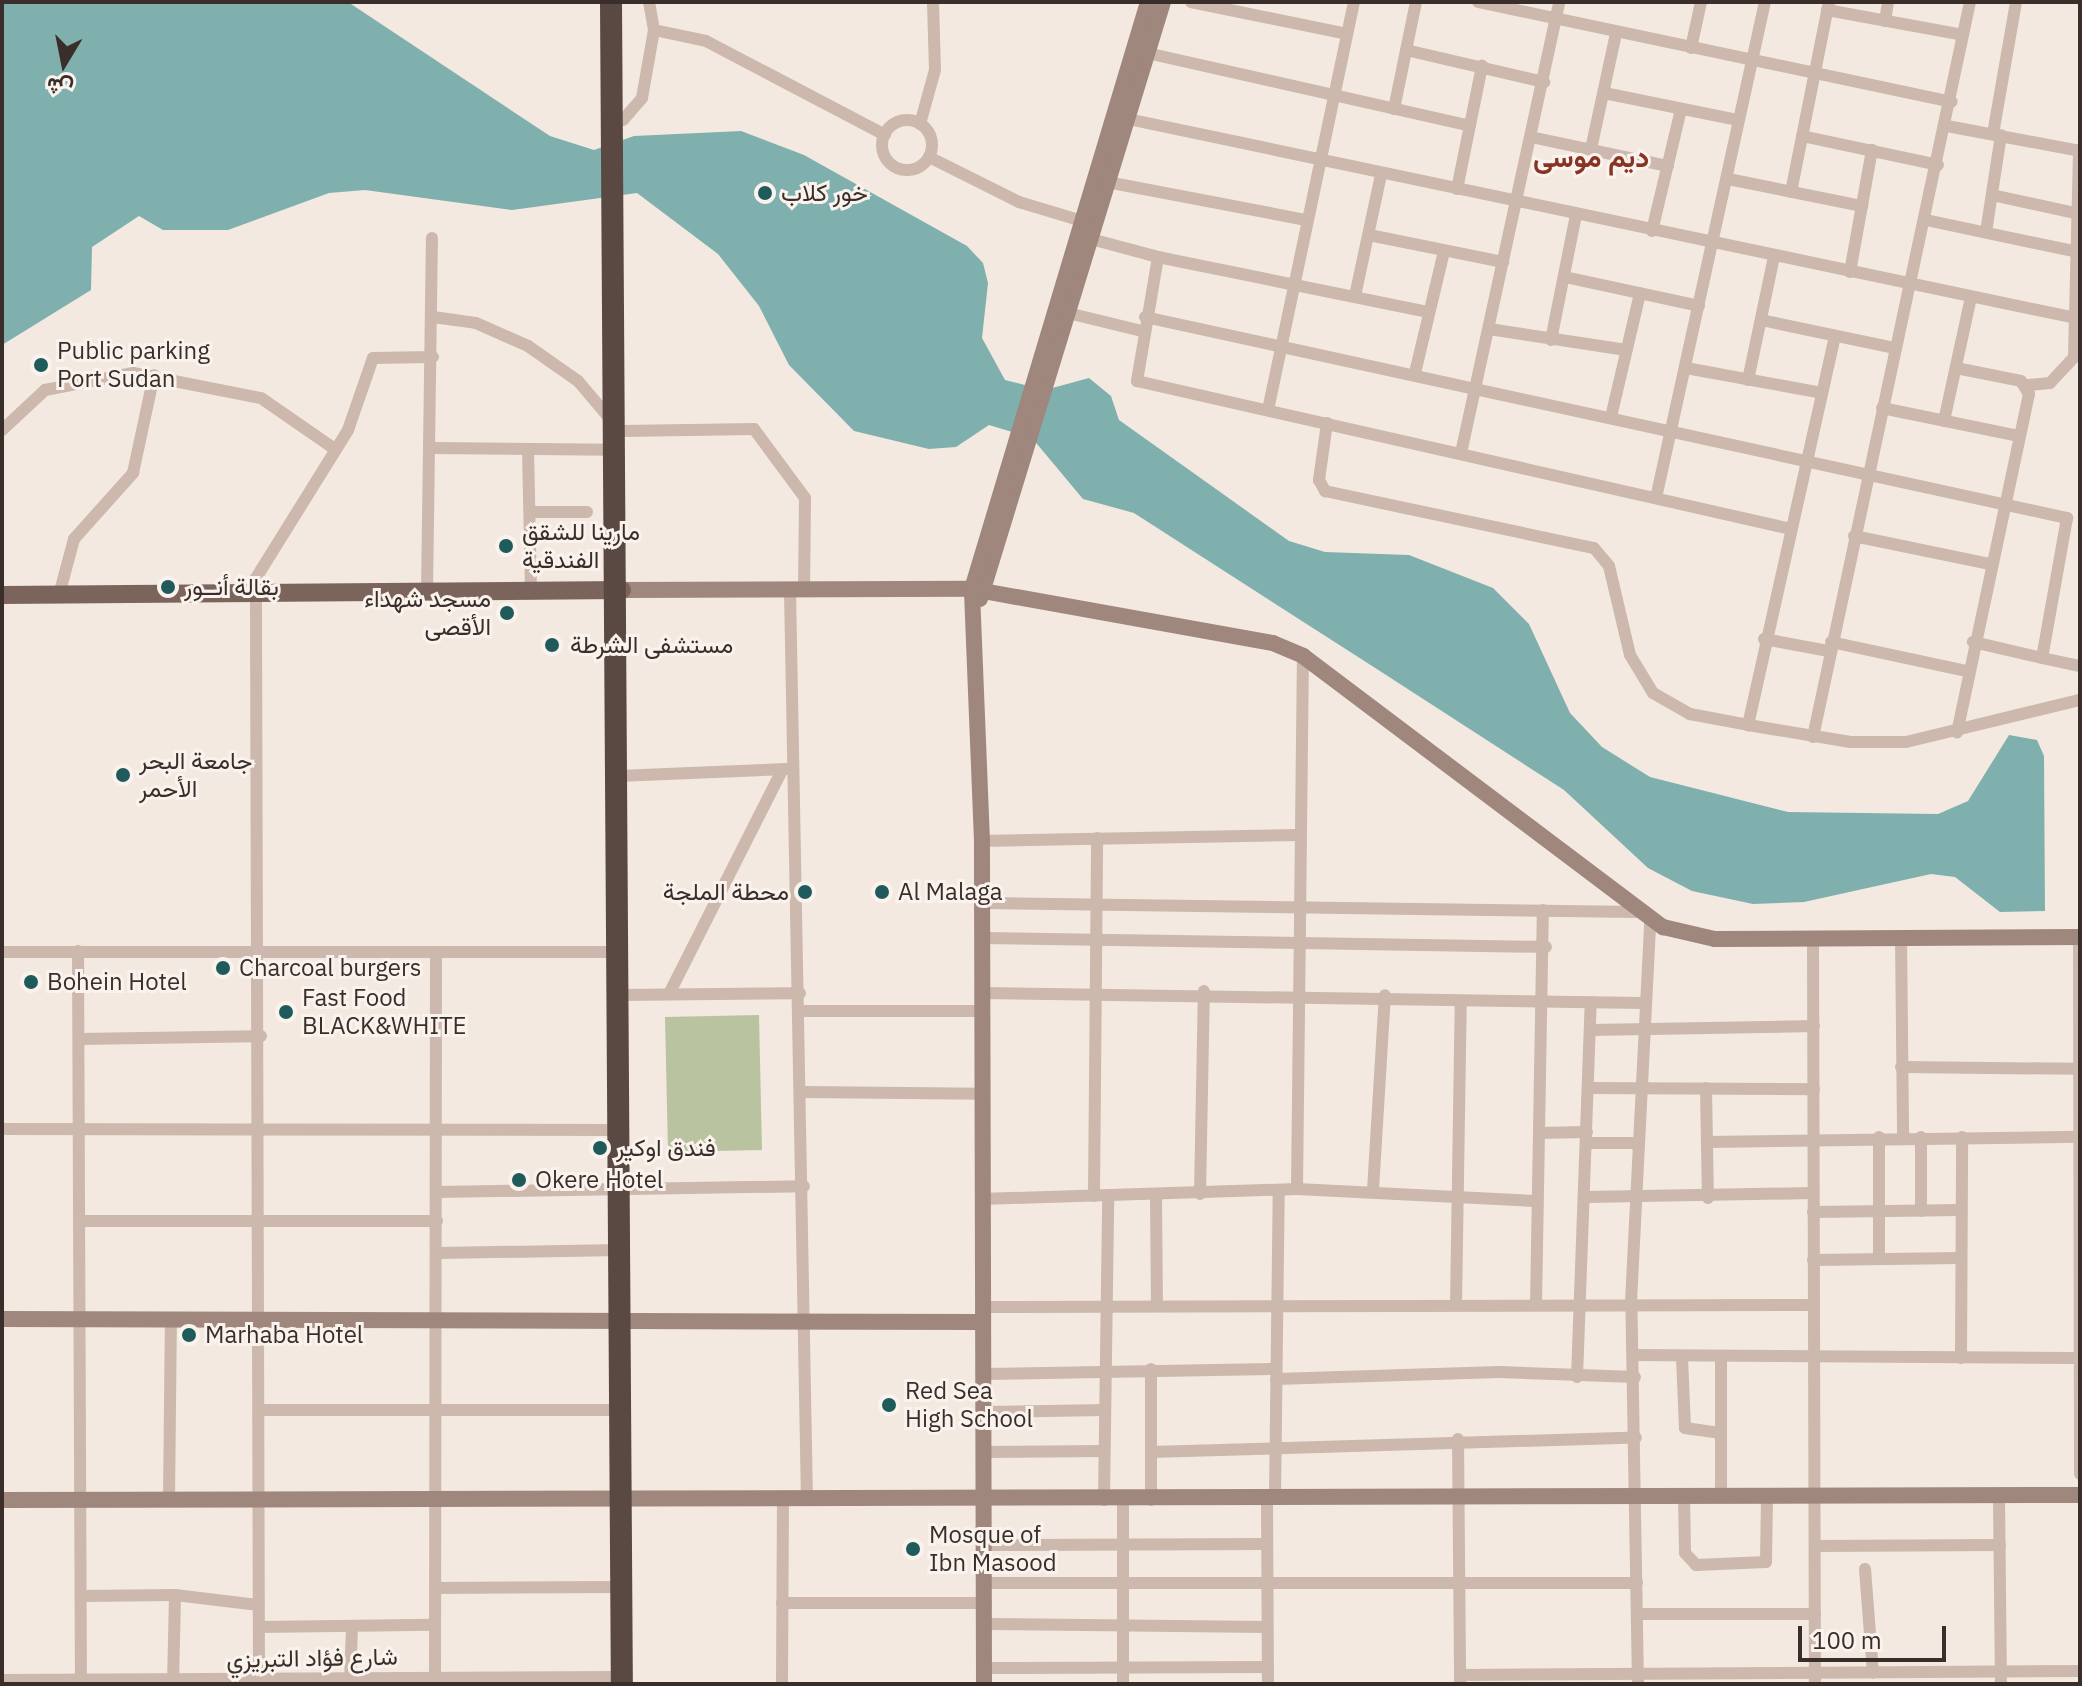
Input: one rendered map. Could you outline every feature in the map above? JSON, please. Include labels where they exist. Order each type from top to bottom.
[{"type":"highway","points":[[611,2],[619,125]]},
{"type":"highway","points":[[622,1681],[622,995],[615,433],[617,204],[624,2]]},
{"type":"main road","points":[[2,595],[531,590],[617,594]]},
{"type":"street","points":[[619,125],[640,107],[654,30],[649,2]]},
{"type":"street","points":[[920,124],[935,70],[933,2]]},
{"type":"street","points":[[1148,2],[1082,221],[978,594],[983,993],[981,1314],[986,1545],[984,1676],[1123,1669],[1268,1667]]},
{"type":"street","points":[[1041,373],[1068,313],[1163,2]]},
{"type":"street","points":[[1191,2],[1347,34]]},
{"type":"street","points":[[1268,410],[1354,2]]},
{"type":"street","points":[[1394,109],[1416,2]]},
{"type":"street","points":[[1461,453],[1559,2]]},
{"type":"street","points":[[1691,48],[1701,2]]},
{"type":"street","points":[[1656,498],[1765,2]]},
{"type":"street","points":[[1885,21],[1888,2]]},
{"type":"street","points":[[1813,737],[1895,348],[1947,126],[1970,2]]},
{"type":"street","points":[[1986,232],[2016,2]]},
{"type":"street","points":[[1487,3],[1616,33],[1952,102]]},
{"type":"street","points":[[1791,192],[1828,6],[1885,21],[1963,35]]},
{"type":"street","points":[[654,30],[706,41],[885,135]]},
{"type":"street","points":[[1591,149],[1616,33]]},
{"type":"street","points":[[1406,50],[1544,82]]},
{"type":"street","points":[[1147,53],[1470,126]]},
{"type":"street","points":[[1457,189],[1482,66]]},
{"type":"street","points":[[1604,93],[1738,120]]},
{"type":"street","points":[[1652,231],[1681,109]]},
{"type":"street","points":[[1128,119],[1381,175],[1515,200],[2079,319]]},
{"type":"street","points":[[929,157],[930,135],[920,124],[900,122],[885,135],[883,151],[900,169],[929,157],[1019,202],[1082,221]]},
{"type":"street","points":[[1947,126],[2079,151],[2079,319],[2066,372],[2028,385],[1956,368]]},
{"type":"street","points":[[1802,136],[1938,165]]},
{"type":"street","points":[[1531,137],[1668,166]]},
{"type":"street","points":[[1850,272],[1872,150]]},
{"type":"street","points":[[1355,296],[1381,175]]},
{"type":"street","points":[[1728,179],[1862,206]]},
{"type":"street","points":[[1107,182],[1306,220]]},
{"type":"street","points":[[1992,195],[2079,214]]},
{"type":"street","points":[[1551,340],[1576,215]]},
{"type":"street","points":[[1926,220],[2078,252]]},
{"type":"street","points":[[1369,235],[1503,262]]},
{"type":"street","points":[[427,591],[433,448],[432,238]]},
{"type":"street","points":[[1091,239],[1158,257],[1428,312]]},
{"type":"street","points":[[1415,373],[1444,251]]},
{"type":"street","points":[[1158,257],[1142,331],[1137,381],[1791,529]]},
{"type":"street","points":[[1748,380],[1774,257]]},
{"type":"street","points":[[1565,277],[1699,306]]},
{"type":"street","points":[[1611,417],[1640,293]]},
{"type":"street","points":[[1944,421],[1971,297]]},
{"type":"street","points":[[1068,313],[1142,331]]},
{"type":"street","points":[[433,317],[476,323],[528,346],[578,381],[615,433]]},
{"type":"street","points":[[1145,317],[1477,386],[2067,518],[2042,658]]},
{"type":"street","points":[[1761,320],[1895,348]]},
{"type":"street","points":[[1489,329],[1626,350]]},
{"type":"street","points":[[1748,725],[1764,639],[1835,336]]},
{"type":"street","points":[[259,1682],[261,1036],[255,591],[260,567],[336,450],[373,358],[433,357]]},
{"type":"street","points":[[1686,368],[1822,393]]},
{"type":"street","points":[[2,430],[45,390],[116,373],[154,375],[261,398],[336,450]]},
{"type":"street","points":[[59,595],[74,539],[133,473],[154,375]]},
{"type":"street","points":[[1957,732],[1966,671],[2028,385]]},
{"type":"street","points":[[1882,408],[2018,436]]},
{"type":"street","points":[[1327,423],[1319,480],[1325,491],[1594,548],[1609,566],[1630,655],[1653,693],[1690,714],[1813,737],[1882,743],[1957,732],[2080,700]]},
{"type":"street","points":[[433,448],[528,449],[615,433],[754,429],[805,498],[790,734],[797,769],[807,1499]]},
{"type":"street","points":[[528,449],[531,590]]},
{"type":"street","points":[[530,512],[587,512]]},
{"type":"street","points":[[1854,536],[1989,564]]},
{"type":"street","points":[[617,594],[797,590],[978,594],[1177,623],[1303,656],[1644,916]]},
{"type":"street","points":[[1764,639],[1830,647],[1966,671]]},
{"type":"street","points":[[1973,642],[2080,666]]},
{"type":"street","points":[[1297,1189],[1303,656]]},
{"type":"street","points":[[618,776],[797,769]]},
{"type":"street","points":[[669,994],[782,770]]},
{"type":"street","points":[[982,841],[1299,835]]},
{"type":"street","points":[[1097,838],[1101,1196],[1107,1306],[1104,1500]]},
{"type":"street","points":[[982,903],[1300,903],[1543,910],[1644,916],[1706,938],[2079,937],[2075,1358],[2080,1474]]},
{"type":"street","points":[[1536,1304],[1542,1003],[1546,947],[1543,910]]},
{"type":"street","points":[[1638,1678],[1635,1377],[1631,1302],[1644,1003],[1644,916]]},
{"type":"street","points":[[1901,936],[1903,1138]]},
{"type":"street","points":[[1813,937],[1815,1678]]},
{"type":"street","points":[[982,938],[1301,939],[1546,947]]},
{"type":"street","points":[[78,951],[82,1221],[81,1682]]},
{"type":"street","points":[[2,952],[259,955],[620,952]]},
{"type":"street","points":[[435,1681],[436,952]]},
{"type":"street","points":[[983,993],[1204,991],[1385,995],[1461,1002],[1644,1003]]},
{"type":"street","points":[[1200,1194],[1204,991]]},
{"type":"street","points":[[622,995],[800,993]]},
{"type":"street","points":[[1373,1190],[1385,995]]},
{"type":"street","points":[[1456,1305],[1461,1002]]},
{"type":"street","points":[[1577,1377],[1583,1303],[1591,1002]]},
{"type":"street","points":[[800,1011],[982,1011]]},
{"type":"street","points":[[1591,1030],[1814,1026]]},
{"type":"street","points":[[80,1039],[261,1036]]},
{"type":"street","points":[[1901,1067],[2078,1069]]},
{"type":"street","points":[[1589,1088],[1814,1089]]},
{"type":"street","points":[[1706,1088],[1708,1198]]},
{"type":"street","points":[[803,1092],[981,1094]]},
{"type":"street","points":[[2,1129],[260,1132],[620,1130]]},
{"type":"street","points":[[1539,1133],[1637,1143]]},
{"type":"street","points":[[1707,1142],[1814,1142],[1879,1137],[2078,1138]]},
{"type":"street","points":[[1879,1137],[1879,1259]]},
{"type":"street","points":[[1921,1137],[1921,1211]]},
{"type":"street","points":[[1961,1358],[1962,1137]]},
{"type":"street","points":[[437,1192],[804,1186]]},
{"type":"street","points":[[981,1199],[1297,1189],[1373,1190],[1537,1201]]},
{"type":"street","points":[[1268,1684],[1266,1544],[1275,1445],[1279,1190]]},
{"type":"street","points":[[1586,1197],[1708,1198],[1812,1193]]},
{"type":"street","points":[[1156,1195],[1157,1306]]},
{"type":"street","points":[[1813,1212],[1961,1210]]},
{"type":"street","points":[[82,1221],[437,1221]]},
{"type":"street","points":[[437,1253],[622,1250]]},
{"type":"street","points":[[1813,1260],[1961,1258]]},
{"type":"street","points":[[2,1319],[437,1325],[981,1314],[1107,1306],[1631,1302],[1813,1305]]},
{"type":"street","points":[[169,1500],[171,1319]]},
{"type":"street","points":[[1634,1355],[1816,1359],[2075,1358]]},
{"type":"street","points":[[1682,1357],[1685,1428],[1720,1433]]},
{"type":"street","points":[[1721,1358],[1721,1496]]},
{"type":"street","points":[[983,1374],[1151,1369],[1276,1374],[1635,1377]]},
{"type":"street","points":[[1151,1369],[1151,1500]]},
{"type":"street","points":[[261,1410],[622,1410]]},
{"type":"street","points":[[984,1412],[1105,1410]]},
{"type":"street","points":[[1151,1452],[1458,1439],[1636,1438]]},
{"type":"street","points":[[1458,1439],[1460,1679],[1815,1678],[1873,1673],[2000,1678],[2080,1671]]},
{"type":"street","points":[[985,1452],[1104,1451]]},
{"type":"street","points":[[1684,1495],[1685,1553],[1696,1565],[1766,1562],[1767,1496]]},
{"type":"street","points":[[2,1500],[1151,1500],[2080,1495]]},
{"type":"street","points":[[1999,1496],[2000,1678]]},
{"type":"street","points":[[782,1684],[783,1500]]},
{"type":"street","points":[[1123,1500],[1123,1684]]},
{"type":"street","points":[[986,1545],[1122,1547],[1266,1544]]},
{"type":"street","points":[[1815,1546],[2000,1545]]},
{"type":"street","points":[[1865,1569],[1873,1673]]},
{"type":"street","points":[[986,1583],[1123,1588],[1637,1583]]},
{"type":"street","points":[[436,1588],[621,1587]]},
{"type":"street","points":[[81,1596],[175,1595],[258,1605]]},
{"type":"street","points":[[173,1683],[175,1595]]},
{"type":"street","points":[[782,1603],[986,1603]]},
{"type":"street","points":[[1638,1614],[1815,1614]]},
{"type":"street","points":[[986,1624],[1267,1627]]},
{"type":"street","points":[[259,1627],[434,1625]]},
{"type":"street","points":[[350,1681],[352,1626]]},
{"type":"street","name":"شارع فؤاد التبريزي","points":[[2,1680],[173,1683],[622,1681]]},
{"type":"green space","points":[[759,1015],[762,1150],[668,1152],[665,1017]]},
{"type":"water","points":[[2,2],[348,2],[550,136],[594,150],[634,136],[741,131],[804,155],[967,246],[983,263],[988,283],[982,338],[1005,380],[1045,390],[1089,378],[1111,396],[1119,420],[1289,541],[1325,552],[1409,555],[1493,588],[1529,624],[1570,713],[1602,747],[1650,777],[1788,812],[1938,814],[1968,801],[2009,735],[2037,740],[2044,756],[2045,911],[2000,912],[1955,877],[1931,874],[1804,902],[1753,904],[1692,891],[1648,868],[1564,790],[1383,673],[1134,513],[1083,499],[1032,438],[989,425],[956,447],[929,449],[854,431],[789,365],[759,306],[718,254],[637,193],[512,210],[365,190],[329,193],[228,230],[163,230],[139,216],[92,247],[91,290],[2,345]]},
{"type":"place","name":"خور كلاب","points":[[765,193]]},
{"type":"place","name":"Public parking Port Sudan","points":[[41,365]]},
{"type":"place","name":"مارينا للشقق الفندقية","points":[[506,546]]},
{"type":"place","name":"بقالة أنــور","points":[[168,587]]},
{"type":"place","name":"مسجد شهداء الأقصى","points":[[507,613]]},
{"type":"place","name":"مستشفى الشرطة","points":[[552,645]]},
{"type":"place","name":"جامعة البحر الأحمر","points":[[123,775]]},
{"type":"place","name":"محطة الملجة","points":[[805,892]]},
{"type":"place","name":"Al Malaga","points":[[882,892]]},
{"type":"place","name":"Charcoal burgers","points":[[223,968]]},
{"type":"place","name":"Bohein Hotel","points":[[31,982]]},
{"type":"place","name":"Fast Food BLACK&WHITE","points":[[286,1012]]},
{"type":"place","name":"فندق اوكير","points":[[600,1148]]},
{"type":"place","name":"Okere Hotel","points":[[519,1180]]},
{"type":"place","name":"Marhaba Hotel","points":[[189,1335]]},
{"type":"place","name":"Red Sea High School","points":[[889,1405]]},
{"type":"place","name":"Mosque of Ibn Masood","points":[[913,1549]]},
{"type":"district","name":"ديم موسى","points":[[1591,157]]}]
